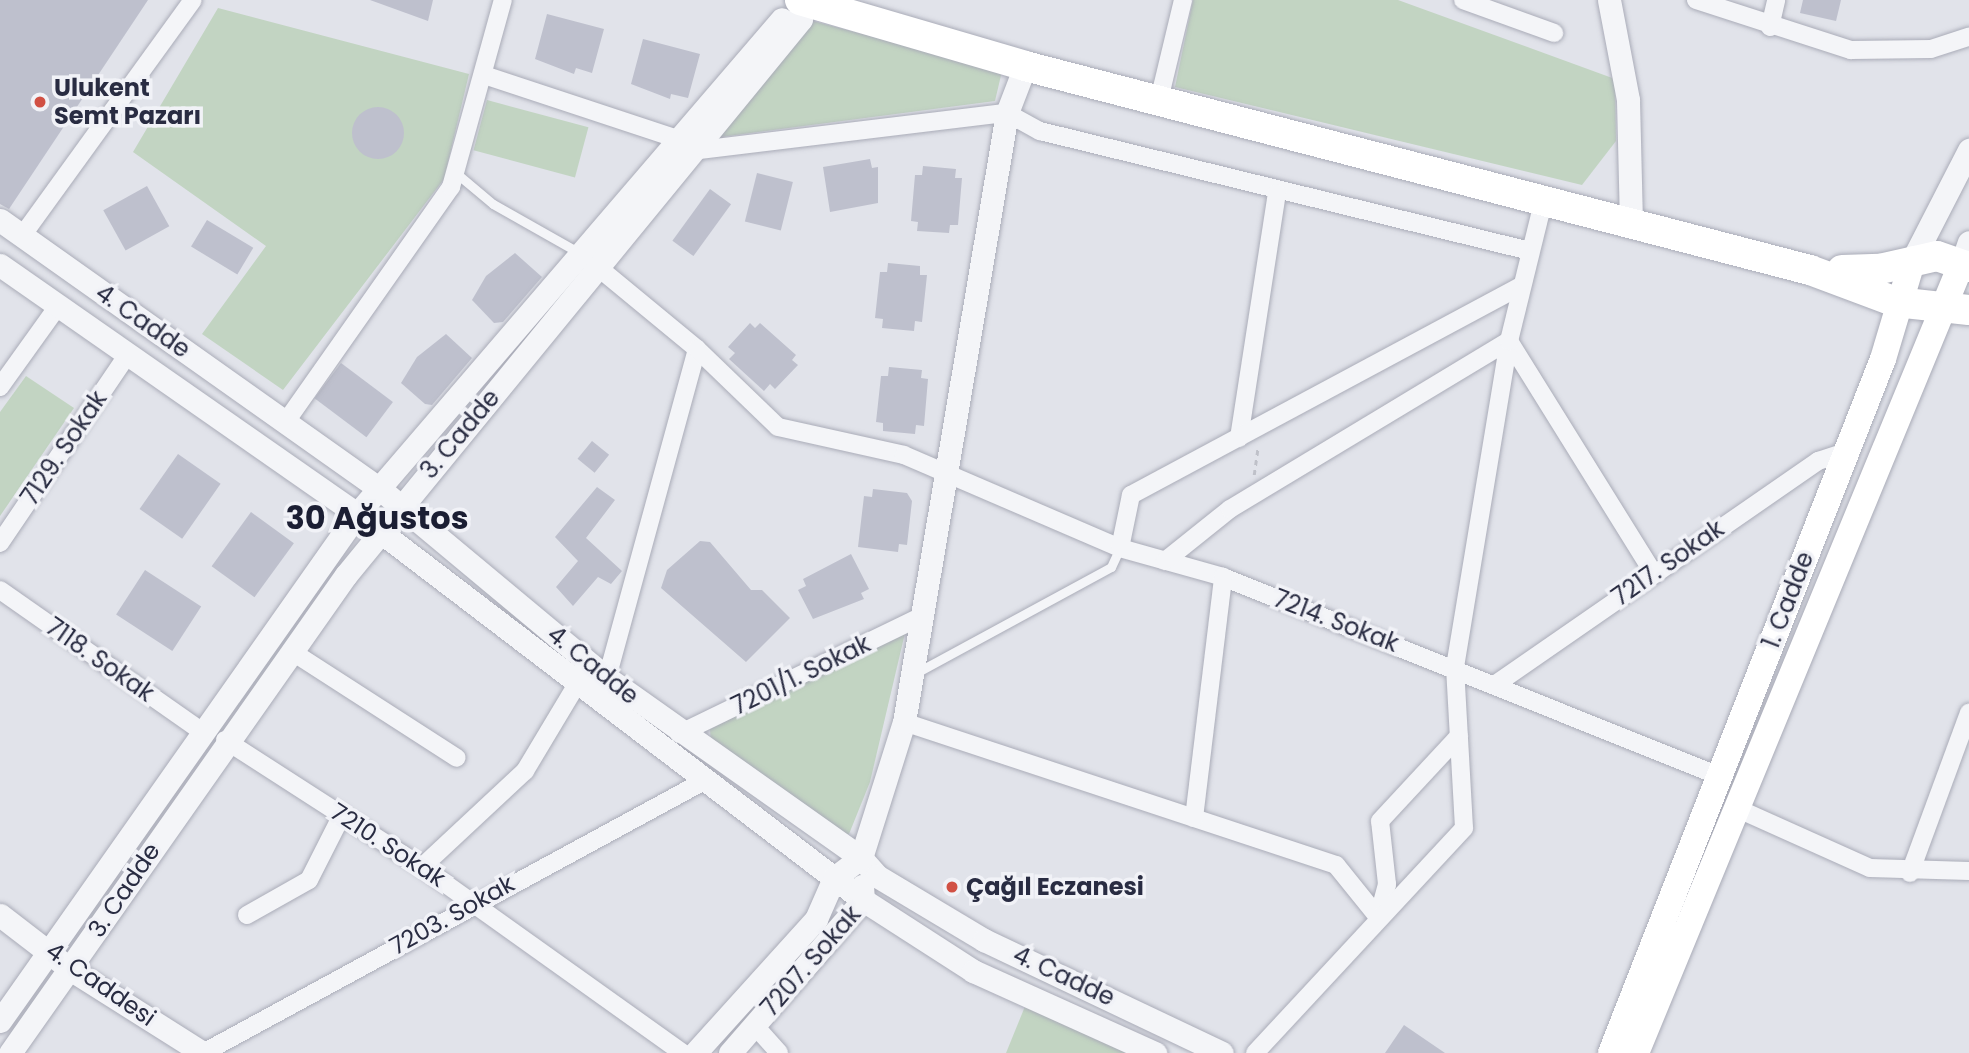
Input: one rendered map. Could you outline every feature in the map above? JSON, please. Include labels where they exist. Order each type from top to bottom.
[{"type":"main road","points":[[801,0],[1025,66],[1544,198],[1810,270],[1896,302],[1957,311]]},
{"type":"main road","points":[[1810,270],[1880,270],[1913,259],[1937,256],[1966,258]]},
{"type":"main road","name":"1. Cadde","points":[[1636,1053],[1734,807],[1957,311],[1966,258]]},
{"type":"main road","name":"1. Cadde","points":[[1611,1053],[1883,359],[1896,302],[1913,259]]},
{"type":"street","points":[[22,236],[193,0]]},
{"type":"street","points":[[285,423],[456,173],[503,0]]},
{"type":"street","name":"3. Cadde","points":[[0,1021],[201,731],[357,514],[578,252],[682,144],[801,0]]},
{"type":"street","points":[[1159,100],[1183,0]]},
{"type":"street","points":[[1463,0],[1554,33]]},
{"type":"street","points":[[1609,0],[1628,100],[1631,221]]},
{"type":"street","points":[[1696,0],[1770,27],[1851,50],[1931,49],[1969,37]]},
{"type":"street","points":[[1770,27],[1776,0]]},
{"type":"street","points":[[834,878],[861,858],[904,722],[949,477],[1007,113],[1025,66]]},
{"type":"street","points":[[484,75],[682,144],[1007,113],[1040,131],[1277,193],[1530,251]]},
{"type":"street","name":"3. Cadde","points":[[10,1053],[225,740],[290,651],[379,532],[597,267],[682,144]]},
{"type":"street","name":"1. Cadde","points":[[1913,259],[1969,150]]},
{"type":"street","points":[[1239,438],[1277,193]]},
{"type":"street","points":[[1255,1053],[1378,917],[1464,828],[1455,667],[1509,341],[1544,198]]},
{"type":"street","name":"4. Cadde","points":[[0,220],[380,489],[607,678],[679,734],[861,858],[877,876],[984,940],[1222,1053]]},
{"type":"street","name":"7214. Sokak","points":[[578,252],[697,349],[778,427],[904,456],[1119,548],[1223,577],[1455,667],[1719,776]]},
{"type":"street","name":"4. Cadde","points":[[0,265],[357,514],[863,900],[973,971],[1155,1053]]},
{"type":"street","points":[[1119,548],[1130,495],[1521,286]]},
{"type":"street","points":[[0,387],[58,306]]},
{"type":"street","points":[[1165,561],[1251,497],[1509,341]]},
{"type":"street","points":[[1509,341],[1653,572]]},
{"type":"street","points":[[607,678],[697,349]]},
{"type":"street","name":"7129. Sokak","points":[[0,543],[128,354]]},
{"type":"street","name":"7217. Sokak","points":[[1496,684],[1653,572],[1818,461],[1845,452]]},
{"type":"street","points":[[1194,818],[1223,577]]},
{"type":"street","name":"7118. Sokak","points":[[0,590],[201,731]]},
{"type":"street","name":"7201/1. Sokak","points":[[679,734],[924,615]]},
{"type":"street","points":[[290,651],[457,758]]},
{"type":"street","points":[[422,867],[525,771],[577,684]]},
{"type":"street","points":[[1910,873],[1969,713]]},
{"type":"street","points":[[904,722],[1336,865],[1378,917]]},
{"type":"street","points":[[1378,917],[1387,884],[1380,821],[1459,736]]},
{"type":"street","name":"7210. Sokak","points":[[225,740],[422,867],[683,1053]]},
{"type":"street","name":"7203. Sokak","points":[[203,1053],[473,903],[704,781]]},
{"type":"street","points":[[1734,807],[1870,868],[1910,873],[1969,871]]},
{"type":"street","points":[[247,915],[309,880],[342,815]]},
{"type":"street","name":"7207. Sokak","points":[[730,1053],[863,900],[861,858]]},
{"type":"street","name":"7207. Sokak","points":[[695,1053],[816,919],[834,878]]},
{"type":"street","name":"4. Caddesi","points":[[0,915],[50,949],[70,968],[203,1053]]},
{"type":"street","points":[[755,1026],[779,1053]]},
{"type":"lane","points":[[456,173],[493,204],[578,252]]},
{"type":"lane","points":[[913,675],[1111,567],[1119,548]]},
{"type":"path","points":[[1251,497],[1262,426]]},
{"type":"green space","points":[[1193,0],[1398,0],[1615,79],[1616,141],[1582,185],[1175,87]]},
{"type":"green space","points":[[218,8],[469,74],[444,179],[283,390],[202,334],[266,246],[133,152]]},
{"type":"green space","points":[[813,21],[1002,71],[995,101],[713,138]]},
{"type":"green space","points":[[487,100],[588,127],[575,177],[474,150]]},
{"type":"green space","points":[[26,376],[74,408],[0,516],[0,412]]},
{"type":"green space","points":[[905,633],[870,782],[849,834],[834,834],[711,746],[710,729]]},
{"type":"green space","points":[[1028,999],[1136,1053],[1006,1053]]},
{"type":"building","name":"Ulukent Semt Pazarı","points":[[0,0],[148,0],[9,209],[0,204]]},
{"type":"building","points":[[370,0],[433,0],[428,21]]},
{"type":"building","points":[[1803,0],[1841,0],[1836,21],[1800,13]]},
{"type":"building","points":[[547,14],[604,29],[592,73],[576,68],[574,74],[535,59]]},
{"type":"building","points":[[643,39],[700,54],[688,98],[671,94],[670,99],[631,84]]},
{"type":"building","points":[[378,107],[388,109],[396,115],[402,123],[402,143],[396,151],[388,157],[378,159],[368,157],[360,151],[354,143],[352,133],[354,123],[360,115],[368,109]]},
{"type":"building","points":[[870,159],[872,168],[878,167],[878,203],[830,212],[823,167]]},
{"type":"building","points":[[923,166],[956,169],[955,178],[962,178],[958,225],[950,225],[949,233],[917,231],[918,222],[911,221],[915,175],[922,175]]},
{"type":"building","points":[[757,173],[793,182],[781,230],[745,222]]},
{"type":"building","points":[[147,186],[169,226],[126,250],[103,210]]},
{"type":"building","points":[[710,189],[731,204],[693,256],[672,241]]},
{"type":"building","points":[[207,220],[253,248],[237,274],[191,247]]},
{"type":"building","points":[[515,253],[542,277],[503,322],[494,323],[472,300],[486,276]]},
{"type":"building","points":[[888,263],[920,266],[920,275],[927,275],[922,322],[915,321],[914,331],[882,328],[883,319],[875,318],[880,272],[887,272]]},
{"type":"building","points":[[750,323],[755,328],[760,323],[796,355],[792,360],[798,365],[775,389],[770,384],[764,391],[729,359],[735,353],[728,347]]},
{"type":"building","points":[[446,334],[472,358],[432,405],[425,404],[401,383],[417,357]]},
{"type":"building","points":[[341,363],[393,402],[366,437],[315,398]]},
{"type":"building","points":[[889,367],[922,370],[921,378],[928,379],[924,426],[916,425],[915,434],[883,431],[883,423],[876,422],[881,376],[888,376]]},
{"type":"building","points":[[592,441],[609,455],[595,473],[578,459]]},
{"type":"building","points":[[178,454],[221,484],[182,539],[140,509]]},
{"type":"building","points":[[597,487],[615,500],[586,538],[622,571],[611,584],[598,577],[573,606],[556,587],[578,561],[555,537]]},
{"type":"building","points":[[873,489],[907,493],[912,501],[907,545],[899,544],[898,552],[858,547],[864,496],[872,497]]},
{"type":"building","points":[[251,512],[294,543],[254,597],[212,566]]},
{"type":"building","points":[[700,541],[710,542],[751,590],[762,590],[790,618],[746,662],[661,588],[667,570]]},
{"type":"building","points":[[851,554],[869,589],[861,593],[864,599],[813,619],[798,590],[806,586],[803,579]]},
{"type":"building","points":[[145,570],[201,606],[172,651],[116,614]]},
{"type":"building","points":[[1404,1025],[1445,1053],[1385,1053]]},
{"type":"place","name":"Ulukent Semt Pazarı","points":[[40,102]]},
{"type":"place","name":"Çağıl Eczanesi","points":[[952,887]]},
{"type":"district","name":"30 Ağustos","points":[[377,518]]}]
